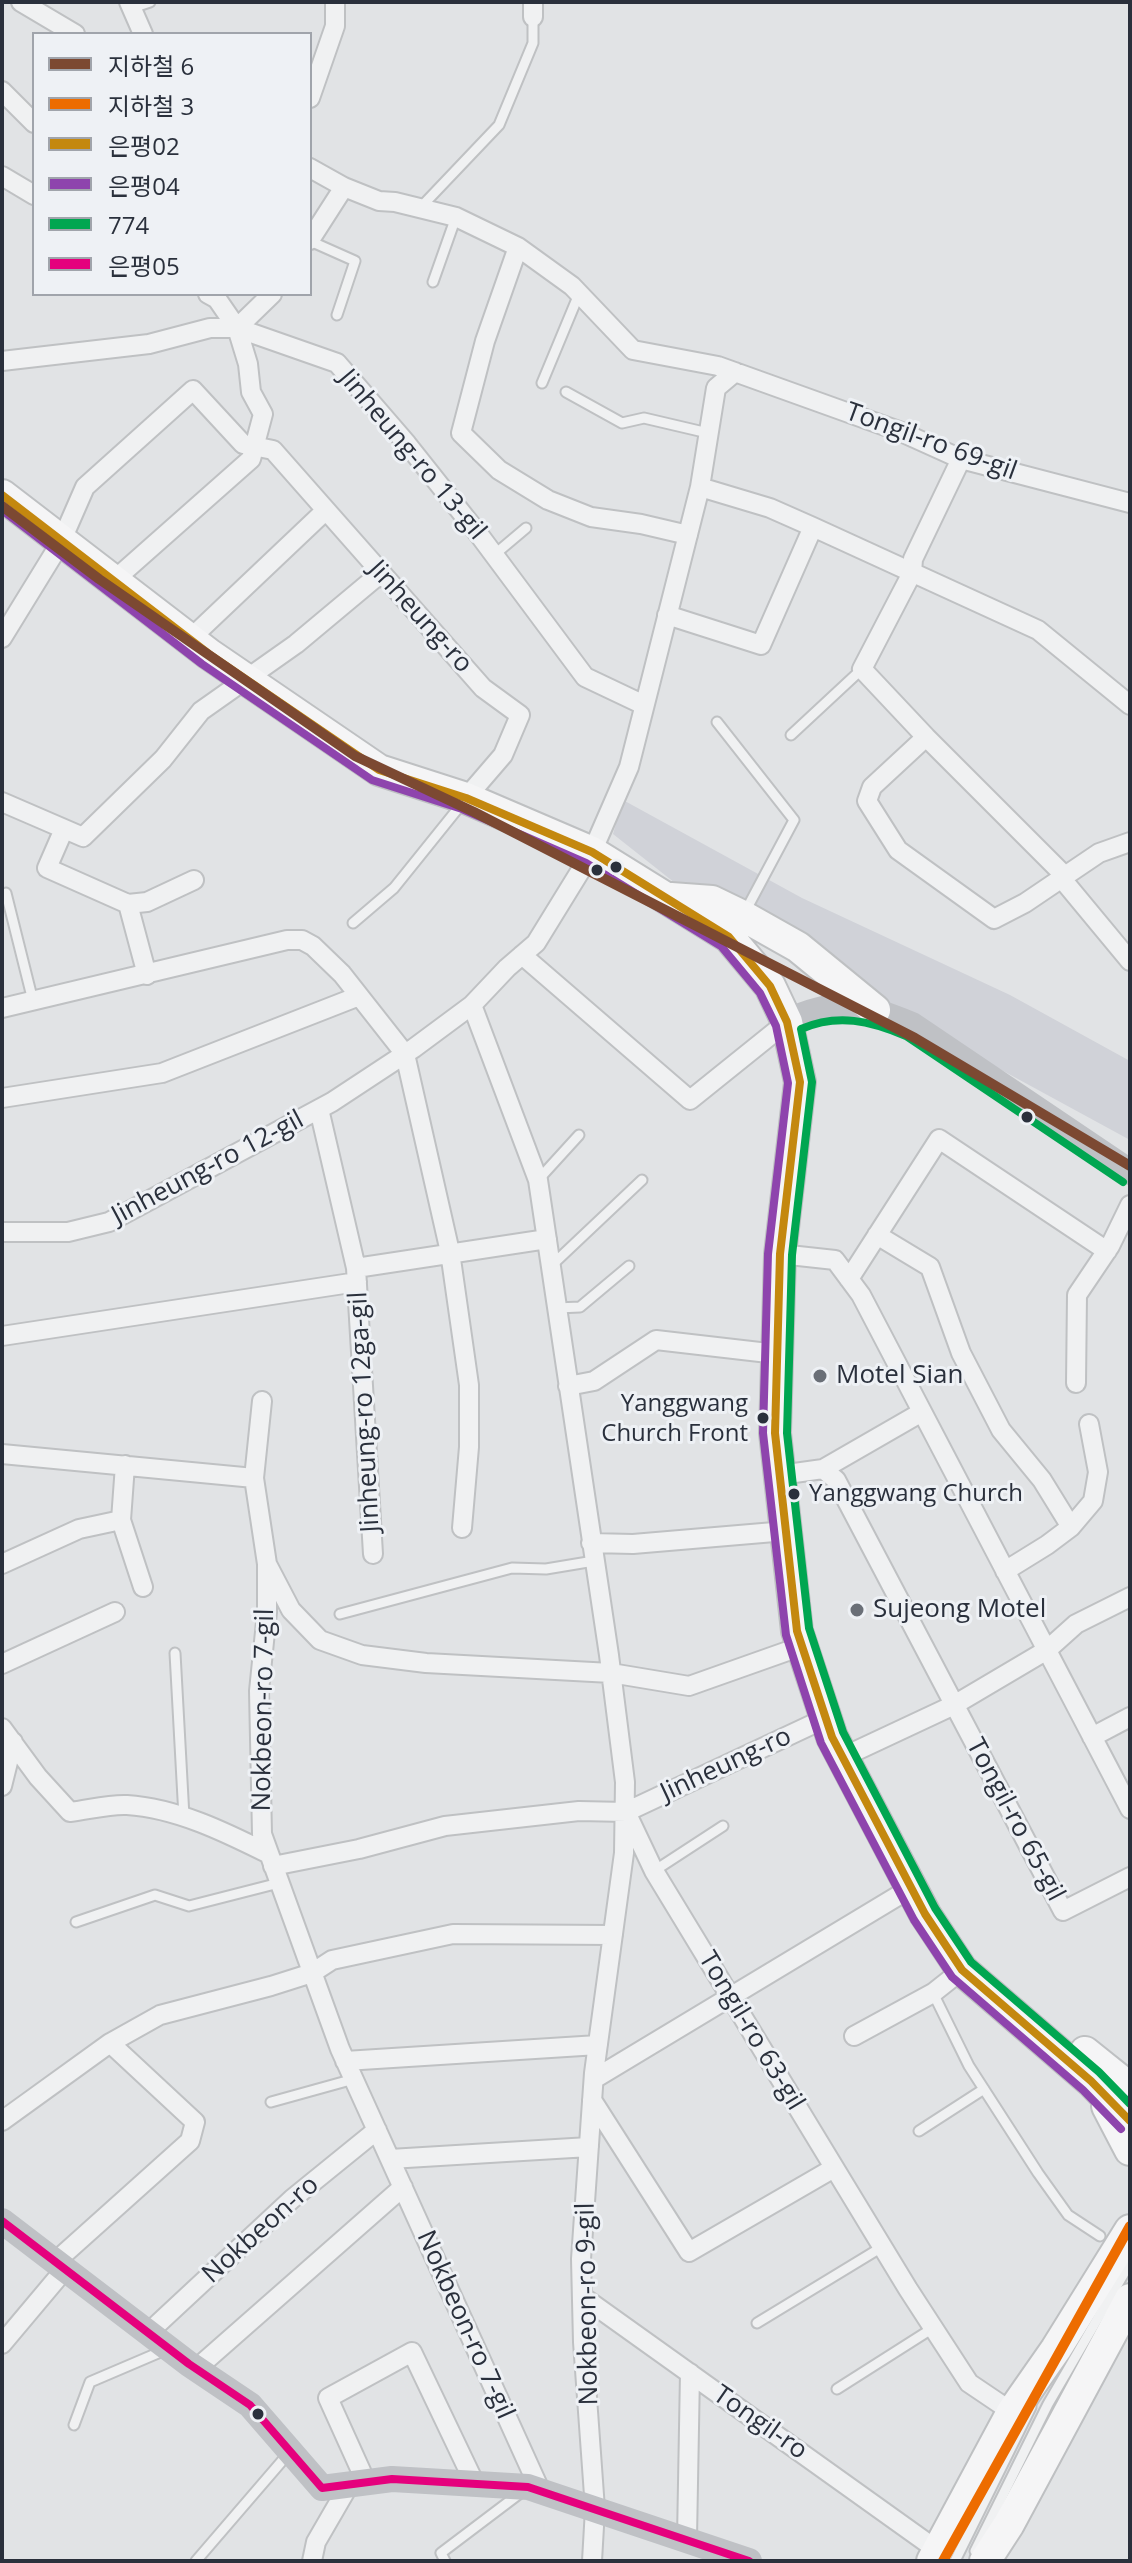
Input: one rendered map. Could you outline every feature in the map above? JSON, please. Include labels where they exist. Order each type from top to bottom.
[{"type":"main road","name":"Jinheung-ro","points":[[2,495],[190,639],[379,770],[466,798],[592,852],[729,937],[770,986],[787,1022],[800,1082],[780,1254],[775,1433],[797,1631],[826,1718],[843,1757],[925,1914],[962,1970],[1091,2081],[1130,2121]]},
{"type":"main road","points":[[665,897],[712,901],[743,916],[798,947],[875,1010]]},
{"type":"main road","points":[[962,1970],[993,1979],[1130,2088]]},
{"type":"main road","points":[[1091,2081],[1119,2125],[1130,2150]]},
{"type":"main road","points":[[941,2557],[1012,2412],[1056,2349],[1123,2237]]},
{"type":"main road","points":[[985,2561],[1009,2524],[1126,2309]]},
{"type":"street","points":[[21,2],[72,32]]},
{"type":"street","points":[[312,92],[335,26],[335,2]]},
{"type":"street","points":[[137,4],[143,32]]},
{"type":"street","points":[[2,91],[32,121]]},
{"type":"street","name":"Tongil-ro 69-gil","points":[[312,169],[379,201],[456,217],[518,247],[579,294],[633,350],[718,366],[899,431],[961,459],[1130,503]]},
{"type":"street","points":[[2,178],[32,194]]},
{"type":"street","points":[[312,238],[344,187]]},
{"type":"street","name":"Jinheung-ro 13-gil","points":[[518,247],[485,341],[461,433],[499,470],[548,500],[591,517],[688,535]]},
{"type":"street","points":[[112,582],[251,459],[263,414],[251,392],[248,364],[237,328],[212,296]]},
{"type":"street","points":[[2,361],[149,344],[210,328],[237,328],[270,296]]},
{"type":"street","name":"Jinheung-ro 13-gil","points":[[237,328],[337,363],[407,444],[585,677],[644,705]]},
{"type":"street","points":[[592,852],[629,767],[700,487],[716,388],[735,372]]},
{"type":"street","name":"Jinheung-ro","points":[[2,638],[61,542],[85,487],[193,390],[243,444],[273,450],[483,688],[520,715],[503,755],[466,798]]},
{"type":"street","points":[[961,459],[913,559],[912,573],[862,669],[1063,877],[1130,961]]},
{"type":"street","points":[[700,487],[770,508],[1038,630],[1130,705]]},
{"type":"street","points":[[190,639],[325,511]]},
{"type":"street","points":[[667,615],[761,645],[813,527]]},
{"type":"street","points":[[2,802],[83,837],[163,759],[201,711],[296,644],[381,573]]},
{"type":"street","points":[[926,737],[872,787],[867,801],[898,850],[994,919],[1025,903],[1099,853],[1130,842]]},
{"type":"street","points":[[64,829],[47,868],[128,904],[147,902],[194,880]]},
{"type":"street","name":"Jinheung-ro 12-gil","points":[[2,1232],[68,1232],[109,1222],[319,1109],[405,1054],[472,1005],[536,943],[592,852]]},
{"type":"street","points":[[128,904],[147,975]]},
{"type":"street","points":[[2,1008],[287,940],[302,940],[313,946],[359,996],[405,1054],[450,1252],[469,1385],[469,1447],[462,1528]]},
{"type":"street","points":[[522,955],[690,1100],[787,1022],[809,1011],[833,1006],[875,1010],[912,1025],[1130,1172]]},
{"type":"street","points":[[2,1098],[162,1073],[359,996]]},
{"type":"street","points":[[274,1868],[445,1826],[579,1811],[626,1812],[611,1673],[538,1180],[472,1005]]},
{"type":"street","name":"Jinheung-ro 12-gil","points":[[319,1109],[357,1275]]},
{"type":"street","points":[[849,1279],[939,1139],[1107,1251]]},
{"type":"street","points":[[1076,1383],[1077,1295],[1107,1251],[1130,1205]]},
{"type":"street","points":[[877,1235],[930,1267],[961,1353],[1001,1430],[1042,1480],[1071,1527]]},
{"type":"street","name":"Jinheung-ro 12ga-gil","points":[[373,1554],[357,1275],[450,1252],[547,1239]]},
{"type":"street","points":[[780,1254],[835,1260],[861,1295],[1130,1809]]},
{"type":"street","points":[[2,1336],[250,1299],[357,1275]]},
{"type":"street","points":[[568,1386],[594,1381],[656,1340],[777,1354]]},
{"type":"street","points":[[262,1401],[254,1478],[267,1564],[291,1610],[320,1640],[362,1655],[426,1663],[611,1673],[689,1686],[802,1646]]},
{"type":"street","points":[[780,1475],[823,1469],[922,1412]]},
{"type":"street","points":[[1005,1571],[1071,1527],[1093,1501],[1098,1472],[1089,1424]]},
{"type":"street","points":[[2,1454],[254,1478]]},
{"type":"street","points":[[125,1465],[121,1520],[143,1587]]},
{"type":"street","name":"Tongil-ro 65-gil","points":[[823,1469],[836,1480],[1063,1911],[1130,1877]]},
{"type":"street","points":[[2,1564],[79,1529],[121,1520]]},
{"type":"street","points":[[593,1552],[633,1544],[786,1531]]},
{"type":"street","name":"Nokbeon-ro 7-gil","points":[[267,1564],[267,1612],[259,1691],[262,1834],[345,2061],[534,2488]]},
{"type":"street","points":[[843,1757],[954,1705],[1047,1650],[1076,1624],[1130,1597]]},
{"type":"street","points":[[2,1664],[115,1612]]},
{"type":"street","points":[[1092,1737],[1130,1717]]},
{"type":"street","name":"Jinheung-ro","points":[[626,1812],[826,1718]]},
{"type":"street","points":[[2,1786],[7,1735]]},
{"type":"street","name":"Nokbeon-ro 7-gil","points":[[7,1735],[38,1777],[70,1812],[125,1805],[184,1817],[236,1838],[274,1868]]},
{"type":"street","name":"Tongil-ro 63-gil","points":[[626,1812],[654,1871],[933,2328],[969,2383],[1012,2412]]},
{"type":"street","name":"Nokbeon-ro 9-gil","points":[[592,2561],[595,2509],[581,2259],[594,2079],[624,1853],[626,1812]]},
{"type":"street","points":[[594,2079],[911,1888]]},
{"type":"street","points":[[2,2121],[110,2043],[160,2015],[312,1973],[332,1960],[453,1934],[613,1935]]},
{"type":"street","points":[[854,2036],[933,1993],[962,1970]]},
{"type":"street","points":[[2,2344],[60,2265],[190,2141],[195,2122],[110,2043]]},
{"type":"street","points":[[345,2061],[598,2045]]},
{"type":"street","points":[[592,2100],[689,2252],[834,2168]]},
{"type":"street","name":"Nokbeon-ro","points":[[158,2341],[292,2199],[377,2130]]},
{"type":"street","points":[[390,2159],[589,2147]]},
{"type":"street","points":[[196,2369],[403,2187]]},
{"type":"street","points":[[2,2221],[158,2341],[250,2405],[322,2488],[392,2479],[534,2488],[749,2561]]},
{"type":"street","name":"Tongil-ro","points":[[583,2297],[941,2557]]},
{"type":"street","points":[[358,2484],[328,2398],[412,2352],[475,2484]]},
{"type":"street","points":[[687,2538],[690,2373]]},
{"type":"street","points":[[312,2561],[316,2542],[358,2484]]},
{"type":"lane","points":[[420,208],[499,125],[533,43],[533,9]]},
{"type":"lane","points":[[433,282],[456,217]]},
{"type":"lane","points":[[312,242],[355,261],[337,315]]},
{"type":"lane","points":[[542,383],[579,294]]},
{"type":"lane","points":[[566,392],[622,423],[644,418],[710,433]]},
{"type":"lane","name":"Jinheung-ro 13-gil","points":[[494,555],[526,528]]},
{"type":"lane","points":[[791,735],[862,669]]},
{"type":"lane","points":[[717,722],[794,820],[743,916]]},
{"type":"lane","points":[[353,923],[394,888],[466,798]]},
{"type":"lane","points":[[6,893],[33,1001]]},
{"type":"lane","points":[[538,1180],[579,1135]]},
{"type":"lane","points":[[551,1266],[642,1180]]},
{"type":"lane","points":[[557,1308],[580,1307],[629,1266]]},
{"type":"lane","points":[[340,1614],[512,1568],[546,1569],[593,1552]]},
{"type":"lane","points":[[175,1653],[184,1817]]},
{"type":"lane","points":[[654,1871],[723,1826]]},
{"type":"lane","points":[[76,1922],[155,1895],[189,1906],[274,1868]]},
{"type":"lane","points":[[933,1993],[969,2066],[1068,2215],[1123,2237],[1048,2404],[970,2561]]},
{"type":"lane","points":[[271,2102],[354,2079]]},
{"type":"lane","points":[[919,2131],[984,2089]]},
{"type":"lane","points":[[757,2323],[882,2247]]},
{"type":"lane","points":[[837,2389],[933,2328]]},
{"type":"lane","points":[[74,2425],[90,2382],[158,2341]]},
{"type":"lane","points":[[941,2557],[1021,2431],[1056,2349]]},
{"type":"lane","points":[[196,2561],[290,2452]]},
{"type":"lane","points":[[445,2561],[441,2553],[534,2488]]},
{"type":"shaded area","points":[[623,800],[802,898],[1010,995],[1130,1061],[1130,1140],[713,913],[613,834]]},
{"type":"metro line","name":"6","points":[[2,506],[99,579],[355,756],[474,812],[915,1038],[1130,1166]]},
{"type":"metro line","name":"3","points":[[943,2561],[1130,2226]]},
{"type":"transit line","name":"은평02","points":[[2,495],[209,654],[379,770],[466,798],[592,852],[729,937],[770,986],[787,1022],[800,1082],[780,1254],[775,1433],[797,1631],[832,1737],[925,1914],[962,1970],[1091,2081],[1130,2121]]},
{"type":"transit line","name":"은평04","points":[[2,510],[202,664],[372,780],[462,809],[586,863],[721,946],[760,993],[776,1026],[788,1083],[768,1254],[763,1433],[786,1635],[821,1743],[914,1920],[952,1977],[1083,2090],[1121,2129]]},
{"type":"transit line","name":"774","points":[[1123,1182],[906,1036],[880,1026],[841,1020],[801,1029],[812,1082],[792,1255],[787,1433],[809,1628],[843,1732],[935,1908],[971,1962],[1099,2072],[1130,2104]]},
{"type":"transit line","name":"은평05","points":[[2,2221],[189,2364],[250,2405],[322,2488],[392,2479],[528,2487],[749,2561]]},
{"type":"place","name":"Motel Sian","points":[[820,1376]]},
{"type":"place","name":"Yanggwang Church Front","points":[[763,1418]]},
{"type":"place","name":"Yanggwang Church","points":[[794,1494]]},
{"type":"place","name":"Sujeong Motel","points":[[857,1610]]}]
